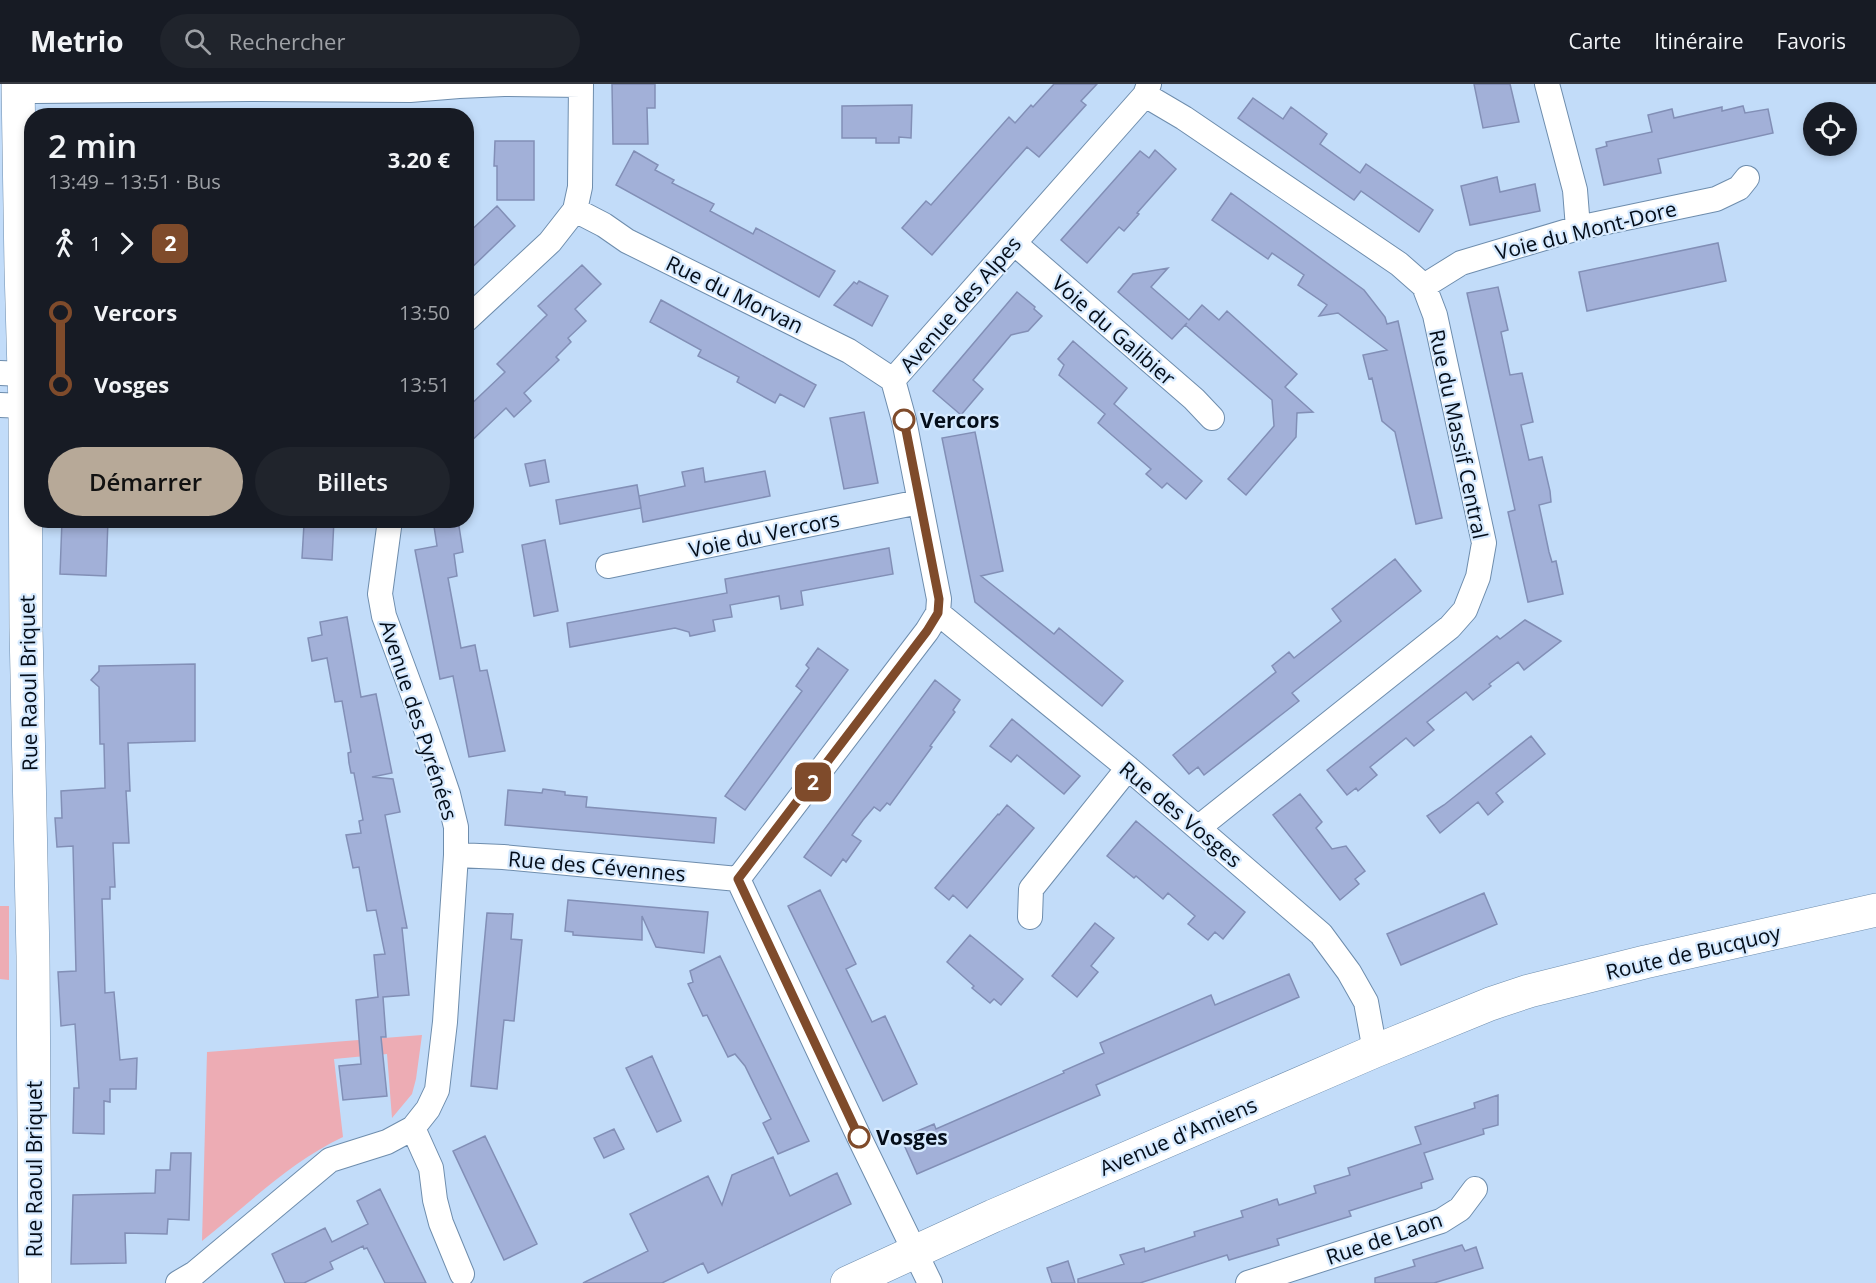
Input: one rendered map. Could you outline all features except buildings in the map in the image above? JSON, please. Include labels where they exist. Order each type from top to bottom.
[{"type":"main road","name":"Rue Raoul Briquet","points":[[18,86],[12,390],[27,639],[33,956],[35,1283]]},
{"type":"main road","name":"Route de Bucquoy","points":[[1512,997],[1644,962],[1876,910]]},
{"type":"main road","name":"Avenue d'Amiens","points":[[848,1283],[914,1251],[1375,1051],[1512,997]]},
{"type":"street","points":[[1547,84],[1575,190],[1578,228]]},
{"type":"street","points":[[18,86],[36,91],[410,90],[459,86],[580,85],[580,187],[575,210],[550,242],[474,313]]},
{"type":"street","name":"Avenue des Alpes","points":[[938,613],[939,599],[904,420],[893,380],[1147,90]]},
{"type":"street","name":"Rue du Massif Central","points":[[1147,90],[1184,118],[1399,264],[1424,286],[1435,315],[1484,543],[1478,577],[1465,610],[1450,627],[1198,828]]},
{"type":"street","name":"Voie du Mont-Dore","points":[[1424,286],[1461,262],[1578,228],[1716,199],[1739,188],[1747,178]]},
{"type":"street","name":"Rue du Morvan","points":[[575,210],[604,225],[627,241],[849,351],[893,380]]},
{"type":"street","name":"Voie du Galibier","points":[[1014,243],[1194,399],[1212,418]]},
{"type":"street","name":"Voie du Vercors","points":[[608,566],[920,502]]},
{"type":"street","name":"Avenue des Pyrénées","points":[[178,1283],[195,1273],[330,1160],[387,1142],[413,1128],[428,1108],[437,1090],[445,1022],[456,827],[448,794],[428,735],[384,616],[380,594],[389,528]]},
{"type":"street","points":[[930,1283],[738,879],[927,631],[938,613]]},
{"type":"street","name":"Rue des Vosges","points":[[938,613],[1128,768],[1321,934],[1349,972],[1366,1002],[1375,1051]]},
{"type":"street","points":[[1030,917],[1031,889],[1128,768]]},
{"type":"street","name":"Rue des Cévennes","points":[[456,855],[503,857],[738,879]]},
{"type":"street","points":[[413,1128],[431,1167],[435,1200],[441,1223],[462,1274]]},
{"type":"street","name":"Rue de Laon","points":[[1248,1283],[1442,1221],[1460,1209],[1475,1189]]},
{"type":"shaded area","points":[[0,906],[9,906],[9,980],[0,979]]},
{"type":"shaded area","points":[[422,1035],[412,1094],[392,1118],[387,1054],[334,1059],[343,1137],[287,1171],[202,1241],[207,1052]]},
{"type":"bus line","name":"2","points":[[859,1137],[738,879],[927,631],[938,613],[939,599],[904,420]]},
{"type":"place","name":"Vercors","points":[[904,420]]},
{"type":"place","name":"Vosges","points":[[859,1137]]}]
